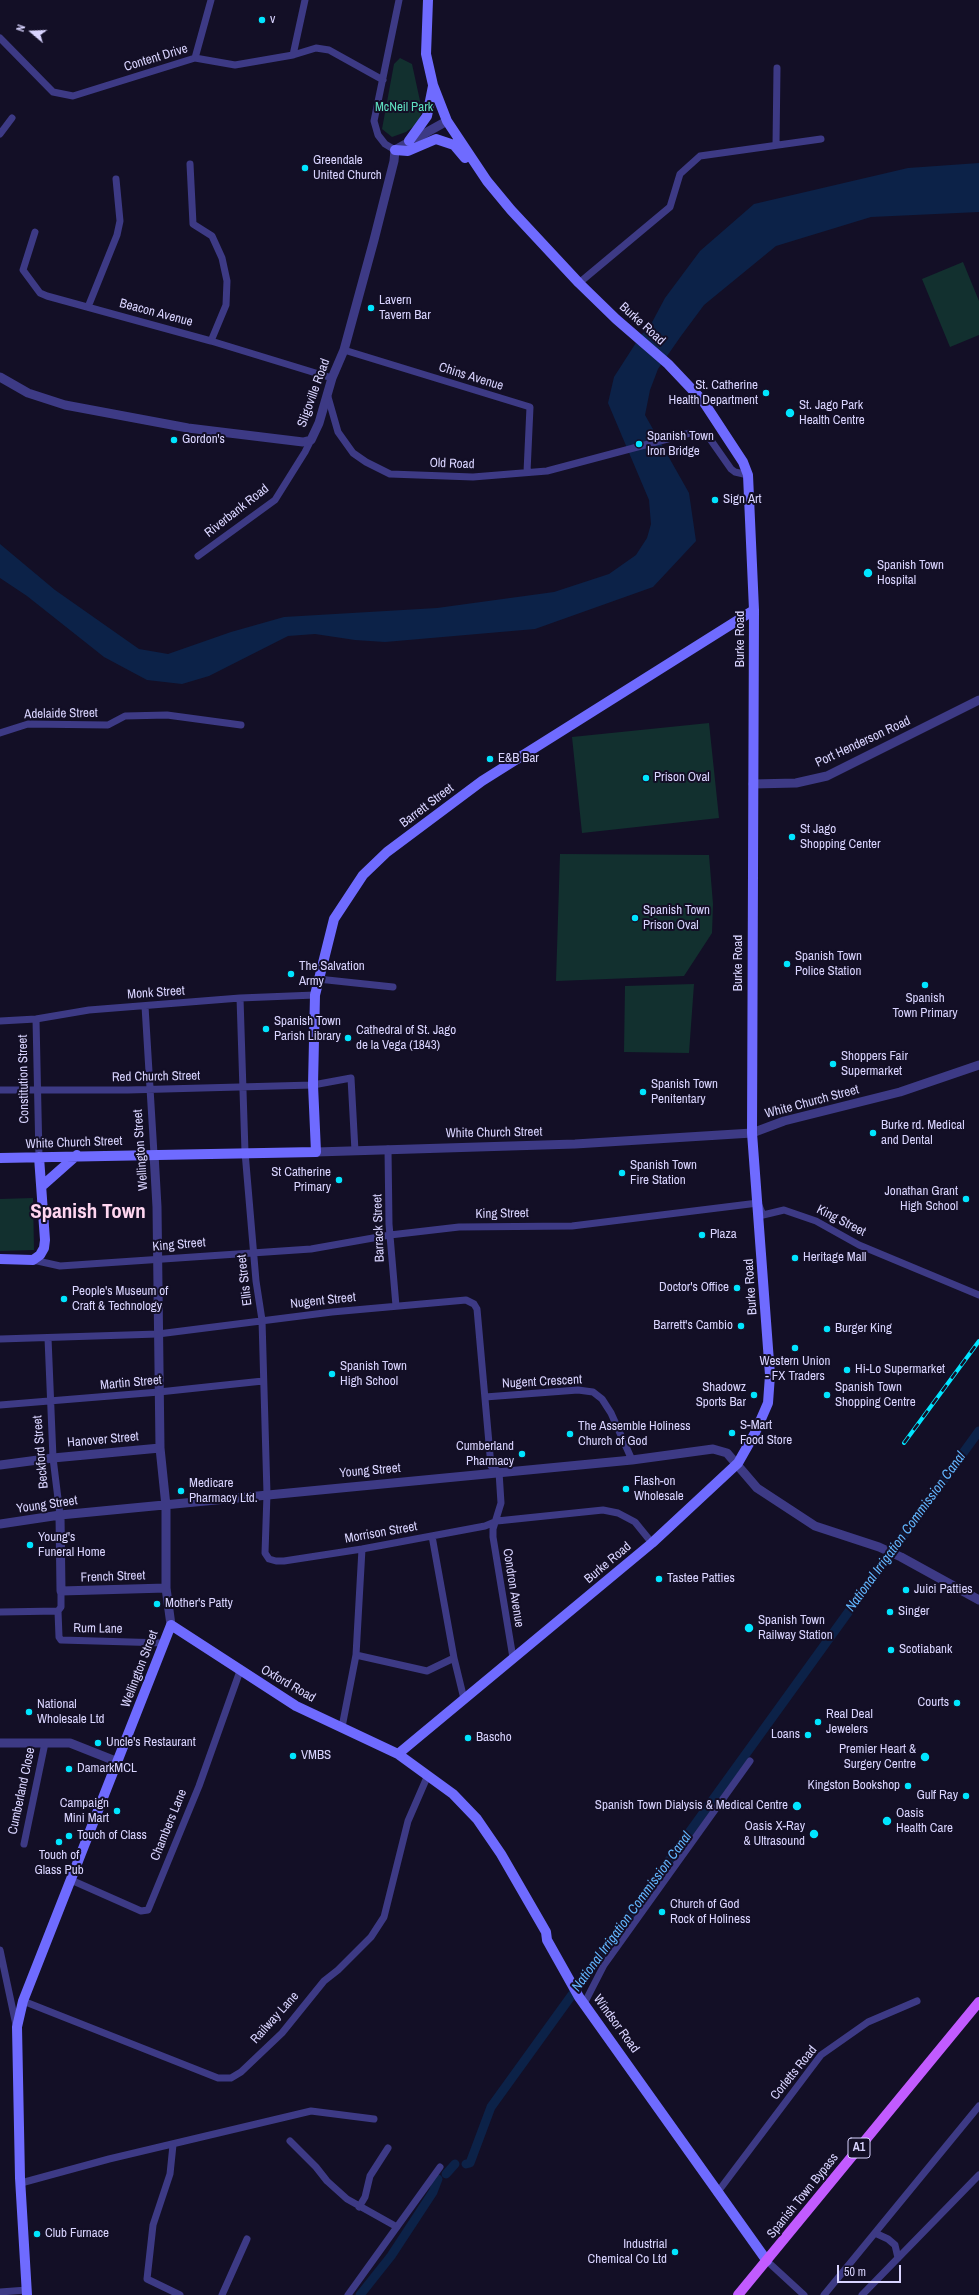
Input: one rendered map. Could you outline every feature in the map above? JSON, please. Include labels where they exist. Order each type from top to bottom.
[{"type":"main road","name":"Burke Road","points":[[398,1754],[652,1543],[738,1463],[755,1433],[768,1403],[770,1375],[752,1133],[754,610],[748,475],[743,462],[721,426],[703,401],[668,364],[616,319],[579,283],[511,210],[487,181],[447,121],[433,85],[426,54],[428,0]]},
{"type":"main road","points":[[409,141],[427,116],[433,85]]},
{"type":"main road","points":[[395,150],[408,151],[436,139],[448,142],[454,145],[487,181]]},
{"type":"main road","name":"Barrett Street","points":[[316,1152],[313,1084],[315,995],[334,920],[341,905],[362,875],[388,852],[482,781],[754,610]]},
{"type":"main road","name":"White Church Street","points":[[0,1158],[77,1155],[316,1152]]},
{"type":"main road","points":[[42,1186],[77,1155]]},
{"type":"main road","name":"Constitution Street","points":[[33,1260],[40,1255],[45,1240],[39,1157]]},
{"type":"main road","name":"King Street","points":[[0,1259],[33,1260]]},
{"type":"main road","name":"Wellington Street","points":[[27,2292],[20,2183],[17,2027],[23,2001],[72,1880],[171,1625]]},
{"type":"main road","name":"Oxford Road","points":[[171,1625],[296,1706],[398,1754]]},
{"type":"main road","name":"Windsor Road","points":[[398,1754],[453,1794],[477,1819],[501,1854],[546,1932],[547,1940],[582,1999],[717,2193],[767,2260]]},
{"type":"main road","name":"Spanish Town Bypass","points":[[738,2295],[979,2002]]},
{"type":"street","points":[[195,58],[211,0]]},
{"type":"street","points":[[293,55],[305,0]]},
{"type":"street","points":[[399,0],[374,121],[378,135],[385,144],[395,150],[447,121]]},
{"type":"street","name":"Content Drive","points":[[0,38],[53,92],[73,96],[195,58],[235,65],[293,55],[316,48],[329,50],[383,80]]},
{"type":"street","points":[[776,68],[776,145]]},
{"type":"street","points":[[0,134],[12,118]]},
{"type":"street","points":[[579,283],[670,207],[680,174],[700,156],[821,139]]},
{"type":"street","name":"Sligoville Road","points":[[0,377],[28,393],[60,404],[188,428],[303,442],[311,440],[316,433],[328,397],[332,378],[344,350],[374,240],[394,161],[395,150]]},
{"type":"street","points":[[190,164],[193,224],[212,236],[222,258],[227,281],[226,305],[211,340]]},
{"type":"street","points":[[88,307],[120,221],[116,179]]},
{"type":"street","name":"Beacon Avenue","points":[[36,232],[23,270],[27,277],[33,281],[40,293],[211,340],[332,378]]},
{"type":"street","name":"Chins Avenue","points":[[344,350],[530,407],[527,472]]},
{"type":"street","name":"Old Road","points":[[328,397],[338,432],[353,453],[366,462],[390,474],[473,477],[547,471],[616,451],[690,433],[710,439],[731,469],[748,475]]},
{"type":"street","name":"Riverbank Road","points":[[198,556],[275,500],[311,440]]},
{"type":"street","name":"Port Henderson Road","points":[[753,784],[796,783],[827,776],[979,700]]},
{"type":"street","name":"Adelaide Street","points":[[0,733],[28,724],[108,725],[125,716],[167,715],[241,725]]},
{"type":"street","points":[[318,979],[393,987]]},
{"type":"street","name":"Monk Street","points":[[0,1022],[36,1019],[89,1010],[240,998],[315,995]]},
{"type":"street","name":"Ellis Street","points":[[240,998],[245,1152],[262,1320],[267,1494],[265,1553],[269,1558]]},
{"type":"street","name":"Wellington Street","points":[[145,1006],[154,1154],[158,1260],[160,1448],[166,1506],[166,1588],[171,1625]]},
{"type":"street","name":"Constitution Street","points":[[36,1019],[39,1157]]},
{"type":"street","name":"White Church Street","points":[[316,1152],[575,1144],[752,1133],[784,1121],[900,1092],[979,1065]]},
{"type":"street","name":"Red Church Street","points":[[0,1090],[150,1089],[313,1084],[352,1078],[355,1151]]},
{"type":"street","name":"Barrack Street","points":[[388,1149],[390,1235],[396,1306]]},
{"type":"street","name":"King Street","points":[[33,1260],[60,1266],[311,1249],[390,1235],[460,1227],[572,1226],[758,1203],[763,1214],[784,1210],[816,1221],[859,1245],[979,1295]]},
{"type":"street","name":"Nugent Street","points":[[0,1340],[158,1334],[262,1320],[466,1300],[474,1304],[477,1309],[491,1466],[499,1472]]},
{"type":"street","name":"Beckford Street","points":[[48,1338],[53,1458],[60,1515],[61,1607],[58,1611]]},
{"type":"street","name":"Martin Street","points":[[0,1405],[159,1392],[264,1380]]},
{"type":"street","name":"Nugent Crescent","points":[[484,1397],[578,1390],[593,1392],[602,1399],[611,1413],[632,1460]]},
{"type":"street","name":"Hanover Street","points":[[0,1465],[53,1458],[160,1448]]},
{"type":"street","name":"Young Street","points":[[0,1524],[60,1515],[632,1460],[713,1449],[727,1453],[738,1463],[757,1488],[815,1526],[879,1547],[902,1557],[979,1600]]},
{"type":"street","points":[[497,1521],[501,1503],[499,1472]]},
{"type":"street","name":"Morrison Street","points":[[269,1558],[276,1561],[284,1561],[362,1550],[485,1526],[497,1521],[603,1510],[618,1513],[635,1522],[652,1543]]},
{"type":"street","name":"Condron Avenue","points":[[497,1521],[493,1529],[493,1537],[513,1658]]},
{"type":"street","points":[[432,1536],[454,1658],[464,1699]]},
{"type":"street","points":[[342,1727],[356,1655],[362,1550]]},
{"type":"street","name":"French Street","points":[[60,1591],[166,1588]]},
{"type":"street","points":[[0,1612],[58,1611]]},
{"type":"street","name":"Rum Lane","points":[[58,1611],[59,1637],[63,1641],[165,1643]]},
{"type":"street","points":[[356,1655],[427,1671],[454,1658]]},
{"type":"street","name":"Chambers Lane","points":[[72,1880],[141,1911],[148,1910],[199,1786],[240,1671]]},
{"type":"street","points":[[0,1743],[70,1743],[118,1762]]},
{"type":"street","name":"Cumberland Close","points":[[24,1844],[45,1743]]},
{"type":"street","points":[[582,1999],[604,1965],[750,1761]]},
{"type":"street","name":"Railway Lane","points":[[23,2001],[218,2078],[231,2078],[241,2072],[282,2034],[324,1980],[338,1970],[371,1937],[380,1924],[384,1917],[390,1895],[408,1821],[428,1775]]},
{"type":"street","points":[[0,1950],[4,1981],[17,2027]]},
{"type":"street","name":"Corletts Road","points":[[717,2193],[821,2055],[868,2022],[918,2001]]},
{"type":"street","points":[[824,2295],[979,2106]]},
{"type":"street","points":[[20,2183],[109,2159],[173,2145],[311,2110],[374,2118]]},
{"type":"street","points":[[290,2141],[316,2166],[327,2181],[359,2207],[397,2227]]},
{"type":"street","points":[[173,2145],[170,2174],[153,2225],[147,2279],[180,2295]]},
{"type":"street","points":[[359,2207],[365,2197],[370,2176],[388,2148]]},
{"type":"street","points":[[348,2295],[440,2168]]},
{"type":"street","points":[[862,2295],[979,2175]]},
{"type":"street","points":[[875,2233],[888,2239],[895,2245],[898,2258]]},
{"type":"street","points":[[222,2295],[247,2239]]},
{"type":"street","points":[[767,2260],[804,2295]]},
{"type":"street","points":[[0,2292],[9,2294],[27,2292]]},
{"type":"green space","name":"McNeil Park","points":[[400,58],[412,64],[422,110],[418,123],[406,132],[392,137],[382,129],[394,64]]},
{"type":"green space","points":[[963,262],[979,301],[979,335],[950,347],[922,279]]},
{"type":"green space","name":"Prison Oval","points":[[709,723],[719,818],[582,833],[572,737]]},
{"type":"green space","name":"Spanish Town Prison Oval","points":[[560,854],[709,855],[713,904],[712,933],[684,976],[556,981]]},
{"type":"green space","points":[[694,984],[689,1053],[624,1052],[625,986]]},
{"type":"green space","points":[[33,1198],[34,1250],[0,1251],[0,1199]]},
{"type":"water","points":[[979,163],[979,212],[871,217],[776,246],[704,305],[658,369],[650,390],[645,415],[689,493],[696,541],[653,587],[535,629],[385,642],[355,640],[315,634],[288,636],[209,676],[182,684],[147,680],[104,657],[27,596],[0,578],[0,544],[55,590],[139,649],[168,654],[231,632],[284,617],[437,608],[554,592],[609,574],[636,555],[647,538],[651,524],[649,500],[608,403],[614,377],[641,335],[649,328],[665,298],[700,251],[754,204],[908,168]]},
{"type":"waterway","name":"National Irrigation Commission Canal","points":[[466,2164],[470,2163],[491,2107],[979,1431]]},
{"type":"waterway","name":"National Irrigation Commission Canal","points":[[446,2174],[455,2164]]},
{"type":"waterway","name":"National Irrigation Commission Canal","points":[[360,2295],[391,2256],[433,2192],[438,2179]]},
{"type":"railway","points":[[904,1443],[979,1341]]},
{"type":"place","name":"v","points":[[262,20]]},
{"type":"place","name":"Greendale United Church","points":[[305,168]]},
{"type":"place","name":"Lavern Tavern Bar","points":[[371,308]]},
{"type":"place","name":"St. Catherine Health Department","points":[[766,393]]},
{"type":"place","name":"St. Jago Park Health Centre","points":[[790,413]]},
{"type":"place","name":"Gordon's","points":[[174,440]]},
{"type":"place","name":"Spanish Town Iron Bridge","points":[[639,444]]},
{"type":"place","name":"Sign Art","points":[[715,500]]},
{"type":"place","name":"Spanish Town Hospital","points":[[868,573]]},
{"type":"place","name":"E&B Bar","points":[[490,759]]},
{"type":"place","name":"Prison Oval","points":[[646,778]]},
{"type":"place","name":"St Jago Shopping Center","points":[[792,837]]},
{"type":"place","name":"Spanish Town Prison Oval","points":[[635,918]]},
{"type":"place","name":"Spanish Town Police Station","points":[[787,964]]},
{"type":"place","name":"The Salvation Army","points":[[291,974]]},
{"type":"place","name":"Spanish Town Primary","points":[[925,985]]},
{"type":"place","name":"Spanish Town Parish Library","points":[[266,1029]]},
{"type":"place","name":"Cathedral of St. Jago de la Vega (1843)","points":[[348,1038]]},
{"type":"place","name":"Shoppers Fair Supermarket","points":[[833,1064]]},
{"type":"place","name":"Spanish Town Penitentary","points":[[643,1092]]},
{"type":"place","name":"Burke rd. Medical and Dental","points":[[873,1133]]},
{"type":"place","name":"Spanish Town Fire Station","points":[[622,1173]]},
{"type":"place","name":"St Catherine Primary","points":[[339,1180]]},
{"type":"place","name":"Jonathan Grant High School","points":[[966,1199]]},
{"type":"place","name":"Plaza","points":[[702,1235]]},
{"type":"place","name":"Heritage Mall","points":[[795,1258]]},
{"type":"place","name":"Doctor's Office","points":[[737,1288]]},
{"type":"place","name":"People's Museum of Craft & Technology","points":[[64,1299]]},
{"type":"place","name":"Barrett's Cambio","points":[[741,1326]]},
{"type":"place","name":"Burger King","points":[[827,1329]]},
{"type":"place","name":"Western Union - FX Traders","points":[[795,1348]]},
{"type":"place","name":"Hi-Lo Supermarket","points":[[847,1370]]},
{"type":"place","name":"Spanish Town High School","points":[[332,1374]]},
{"type":"place","name":"Shadowz Sports Bar","points":[[754,1395]]},
{"type":"place","name":"Spanish Town Shopping Centre","points":[[827,1395]]},
{"type":"place","name":"S-Mart Food Store","points":[[732,1433]]},
{"type":"place","name":"The Assemble Holiness Church of God","points":[[570,1434]]},
{"type":"place","name":"Cumberland Pharmacy","points":[[522,1454]]},
{"type":"place","name":"Flash-on Wholesale","points":[[626,1489]]},
{"type":"place","name":"Medicare Pharmacy Ltd.","points":[[181,1491]]},
{"type":"place","name":"Young's Funeral Home","points":[[30,1545]]},
{"type":"place","name":"Tastee Patties","points":[[659,1579]]},
{"type":"place","name":"Juici Patties","points":[[906,1590]]},
{"type":"place","name":"Mother's Patty","points":[[157,1604]]},
{"type":"place","name":"Singer","points":[[890,1612]]},
{"type":"place","name":"Spanish Town Railway Station","points":[[749,1628]]},
{"type":"place","name":"Scotiabank","points":[[891,1650]]},
{"type":"place","name":"Courts","points":[[957,1703]]},
{"type":"place","name":"National Wholesale Ltd","points":[[29,1712]]},
{"type":"place","name":"Real Deal Jewelers","points":[[818,1722]]},
{"type":"place","name":"Loans","points":[[808,1735]]},
{"type":"place","name":"Bascho","points":[[468,1738]]},
{"type":"place","name":"Uncle's Restaurant","points":[[98,1743]]},
{"type":"place","name":"VMBS","points":[[293,1756]]},
{"type":"place","name":"Premier Heart & Surgery Centre","points":[[925,1757]]},
{"type":"place","name":"DamarkMCL","points":[[69,1769]]},
{"type":"place","name":"Kingston Bookshop","points":[[908,1786]]},
{"type":"place","name":"Gulf Ray","points":[[966,1796]]},
{"type":"place","name":"Spanish Town Dialysis & Medical Centre","points":[[797,1806]]},
{"type":"place","name":"Campaign Mini Mart","points":[[117,1811]]},
{"type":"place","name":"Oasis Health Care","points":[[887,1821]]},
{"type":"place","name":"Oasis X-Ray & Ultrasound","points":[[814,1834]]},
{"type":"place","name":"Touch of Class","points":[[69,1836]]},
{"type":"place","name":"Touch of Glass Pub","points":[[59,1842]]},
{"type":"place","name":"Church of God Rock of Holiness","points":[[662,1912]]},
{"type":"place","name":"Club Furnace","points":[[37,2234]]},
{"type":"place","name":"Industrial Chemical Co Ltd","points":[[675,2252]]},
{"type":"district","name":"Spanish Town","points":[[88,1212]]}]
